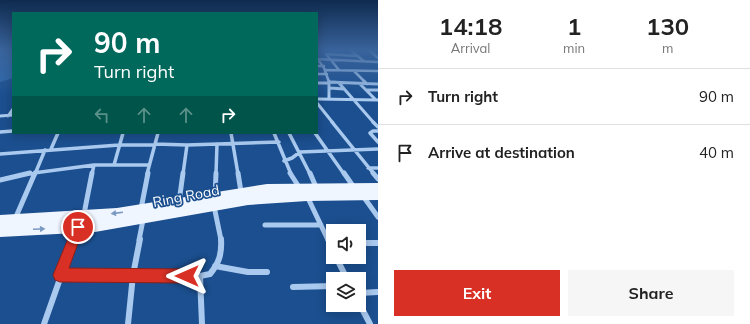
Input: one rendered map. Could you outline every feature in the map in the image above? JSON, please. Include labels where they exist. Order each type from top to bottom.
[{"type":"main road","name":"Ring Road","points":[[142,215],[179,203],[248,200],[303,192],[316,187],[378,187]]},
{"type":"main road","name":"Ring Road","points":[[0,231],[142,215],[214,201],[240,192],[303,192],[363,196],[378,195]]},
{"type":"main road","name":"Ring Road","points":[[0,221],[81,222]]},
{"type":"street","points":[[335,65],[339,70]]},
{"type":"street","points":[[318,66],[324,66],[326,70],[330,88],[329,99]]},
{"type":"street","points":[[326,70],[378,71]]},
{"type":"street","points":[[354,71],[367,84]]},
{"type":"street","points":[[318,74],[327,74]]},
{"type":"street","points":[[318,83],[378,84]]},
{"type":"street","points":[[339,83],[378,127]]},
{"type":"street","points":[[360,84],[377,100]]},
{"type":"street","points":[[330,88],[344,89]]},
{"type":"street","points":[[366,90],[378,90]]},
{"type":"street","points":[[318,99],[377,100]]},
{"type":"street","points":[[318,104],[378,179]]},
{"type":"street","points":[[8,116],[12,110]]},
{"type":"street","points":[[0,116],[12,115]]},
{"type":"street","points":[[0,132],[12,130]]},
{"type":"street","points":[[378,131],[373,131],[370,133],[378,142]]},
{"type":"street","points":[[50,149],[58,134]]},
{"type":"street","points":[[114,165],[123,134]]},
{"type":"street","points":[[128,324],[133,275],[142,215],[150,165],[158,134]]},
{"type":"street","points":[[231,134],[234,143],[240,192]]},
{"type":"street","points":[[275,134],[279,142],[284,161],[291,175],[303,192],[326,234]]},
{"type":"street","points":[[290,134],[300,152],[316,187]]},
{"type":"street","points":[[316,134],[353,187]]},
{"type":"street","points":[[0,154],[50,149],[119,145],[279,142]]},
{"type":"street","points":[[179,203],[187,144]]},
{"type":"street","points":[[60,275],[200,276],[210,274],[219,261],[221,252],[219,225],[214,201],[217,144]]},
{"type":"street","points":[[284,161],[292,158],[300,152],[378,149]]},
{"type":"street","points":[[14,221],[45,150]]},
{"type":"street","points":[[0,180],[35,172],[94,165],[150,165]]},
{"type":"street","points":[[44,324],[60,275],[81,222],[94,165]]},
{"type":"street","points":[[368,168],[378,168]]},
{"type":"street","points":[[363,196],[378,217]]},
{"type":"street","points":[[265,225],[321,225]]},
{"type":"street","points":[[366,243],[378,242]]},
{"type":"street","points":[[215,266],[248,272],[267,272]]},
{"type":"street","points":[[200,276],[202,324]]},
{"type":"street","points":[[293,287],[326,286]]},
{"type":"street","points":[[366,293],[378,292]]},
{"type":"street","points":[[364,312],[370,324]]},
{"type":"shaded area","points":[[0,65],[12,65],[12,78],[0,82]]},
{"type":"route","points":[[78,227],[60,275],[187,276]]}]
